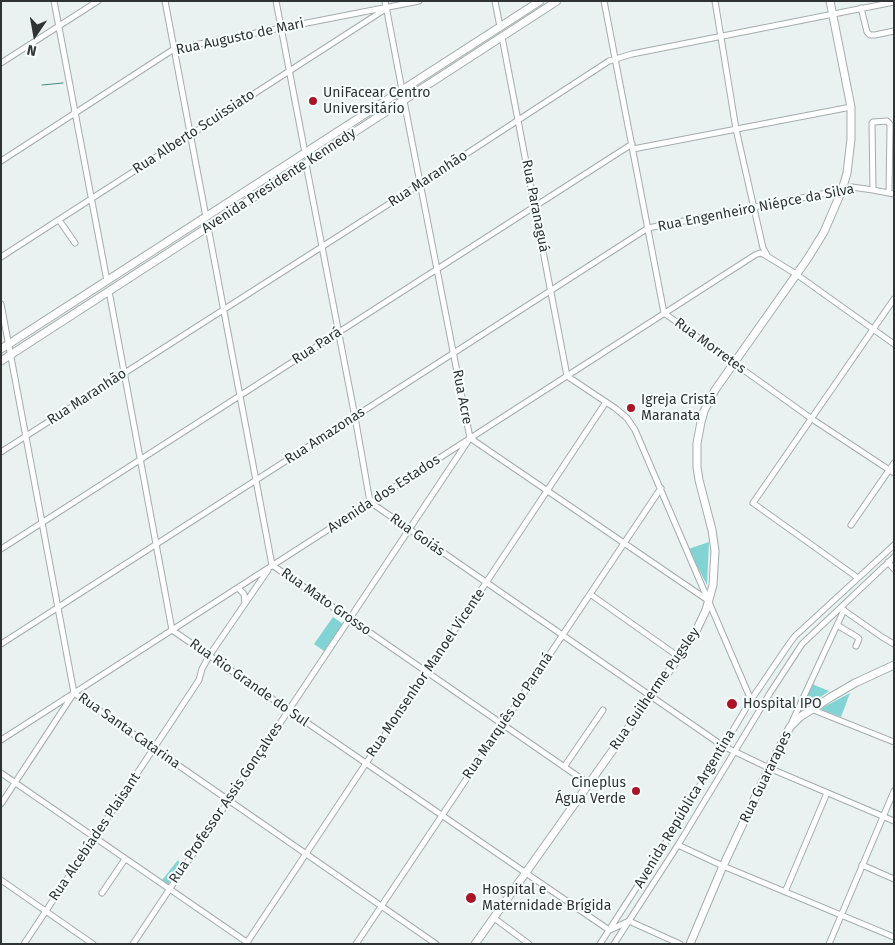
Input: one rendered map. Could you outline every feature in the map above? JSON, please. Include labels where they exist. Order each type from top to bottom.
[{"type":"main road","name":"Avenida Presidente Kennedy","points":[[1,349],[540,1]]},
{"type":"main road","name":"Avenida Presidente Kennedy","points":[[1,361],[557,1]]},
{"type":"main road","name":"Rua Guilherme Pugsley","points":[[475,944],[679,656],[697,629],[709,602],[714,573],[715,551],[697,467],[697,443],[701,422],[709,401],[824,232],[842,190],[847,173],[852,139],[851,107],[830,1]]},
{"type":"main road","points":[[426,75],[431,83]]},
{"type":"main road","points":[[256,185],[255,189],[258,195]]},
{"type":"main road","points":[[790,727],[812,709],[894,664]]},
{"type":"main road","name":"Rua Guararapes","points":[[690,944],[723,866],[790,727]]},
{"type":"street","points":[[54,1],[107,281]]},
{"type":"street","points":[[1,63],[98,1]]},
{"type":"street","points":[[165,1],[206,217]]},
{"type":"street","points":[[276,1],[305,153]]},
{"type":"street","points":[[385,1],[402,90]]},
{"type":"street","name":"Rua Augusto de Mari","points":[[1,161],[174,49],[419,1]]},
{"type":"street","points":[[495,1],[500,27]]},
{"type":"street","name":"Rua Morretes","points":[[604,1],[664,313],[812,419],[891,471]]},
{"type":"street","points":[[715,1],[736,129],[763,248],[768,256],[894,344]]},
{"type":"street","name":"Rua Maranhão","points":[[1,452],[615,58],[894,2]]},
{"type":"street","name":"Rua Alberto Scuissiato","points":[[1,257],[386,8]]},
{"type":"street","points":[[861,8],[867,32],[870,35],[894,31]]},
{"type":"street","name":"Rua Paranaguá","points":[[502,37],[568,376]]},
{"type":"street","name":"Rua Acre","points":[[404,101],[470,438],[709,602]]},
{"type":"street","name":"Rua Pará","points":[[1,549],[436,269],[632,146],[851,107]]},
{"type":"street","points":[[873,190],[872,123],[887,121],[890,124],[892,194]]},
{"type":"street","points":[[306,164],[370,502]]},
{"type":"street","name":"Rua Engenheiro Niépce da Silva","points":[[648,228],[855,187],[892,194]]},
{"type":"street","points":[[59,220],[75,243]]},
{"type":"street","name":"Rua Mato Grosso","points":[[208,227],[271,566],[589,784]]},
{"type":"street","name":"Rua Amazonas","points":[[1,644],[648,228]]},
{"type":"street","name":"Avenida dos Estados","points":[[1,740],[755,255],[768,256]]},
{"type":"street","points":[[109,291],[172,630]]},
{"type":"street","points":[[858,578],[753,503],[894,299]]},
{"type":"street","name":"Rua Santa Catarina","points":[[1,304],[74,693],[436,944]]},
{"type":"street","points":[[568,376],[627,418],[635,430],[751,700]]},
{"type":"street","name":"Rua Monsenhor Manoel Vicente","points":[[247,943],[606,402]]},
{"type":"street","name":"Rua Professor Assis Gonçalves","points":[[133,944],[470,438]]},
{"type":"street","points":[[852,525],[891,471],[894,463]]},
{"type":"street","name":"Rua Marquês do Paraná","points":[[356,944],[661,488]]},
{"type":"street","name":"Rua Goiás","points":[[370,502],[723,746],[769,768],[894,821]]},
{"type":"street","name":"Avenida República Argentina","points":[[600,944],[666,842],[751,700],[795,636],[894,546]]},
{"type":"street","name":"Avenida República Argentina","points":[[614,944],[678,845],[770,693],[802,644],[842,609],[894,557]]},
{"type":"street","points":[[888,562],[894,569]]},
{"type":"street","name":"Rua Alcebíades Plaisant","points":[[24,944],[154,749],[199,680],[202,669],[210,656],[271,566]]},
{"type":"street","points":[[238,588],[244,594],[245,604]]},
{"type":"street","points":[[590,594],[679,656]]},
{"type":"street","points":[[842,609],[894,644]]},
{"type":"street","name":"Rua Guararapes","points":[[790,727],[837,625],[842,609]]},
{"type":"street","points":[[837,625],[857,637],[856,646]]},
{"type":"street","name":"Rua Rio Grande do Sul","points":[[172,630],[610,930]]},
{"type":"street","points":[[1,804],[74,693]]},
{"type":"street","points":[[812,709],[894,742]]},
{"type":"street","points":[[564,767],[602,710]]},
{"type":"street","points":[[1,773],[247,943]]},
{"type":"street","points":[[829,944],[894,791]]},
{"type":"street","points":[[785,892],[827,793]]},
{"type":"street","points":[[678,845],[723,866],[894,937]]},
{"type":"street","points":[[102,893],[125,859]]},
{"type":"street","points":[[862,865],[894,879]]},
{"type":"street","points":[[1,880],[93,944]]},
{"type":"street","points":[[494,918],[529,944]]},
{"type":"street","points":[[610,930],[629,921],[680,944]]},
{"type":"shaded area","points":[[709,542],[707,585],[688,549]]},
{"type":"shaded area","points":[[333,617],[343,624],[324,651],[314,644]]},
{"type":"shaded area","points":[[812,684],[829,691],[798,713]]},
{"type":"shaded area","points":[[850,693],[841,717],[820,709]]},
{"type":"shaded area","points":[[178,860],[181,864],[168,885],[162,880]]},
{"type":"waterway","points":[[42,85],[63,83]]},
{"type":"place","name":"UniFacear Centro Universitário","points":[[313,101]]},
{"type":"place","name":"Igreja Cristã Maranata","points":[[631,408]]},
{"type":"place","name":"Hospital IPO","points":[[732,704]]},
{"type":"place","name":"Cineplus Água Verde","points":[[636,791]]},
{"type":"place","name":"Hospital e Maternidade Brígida","points":[[471,898]]}]
